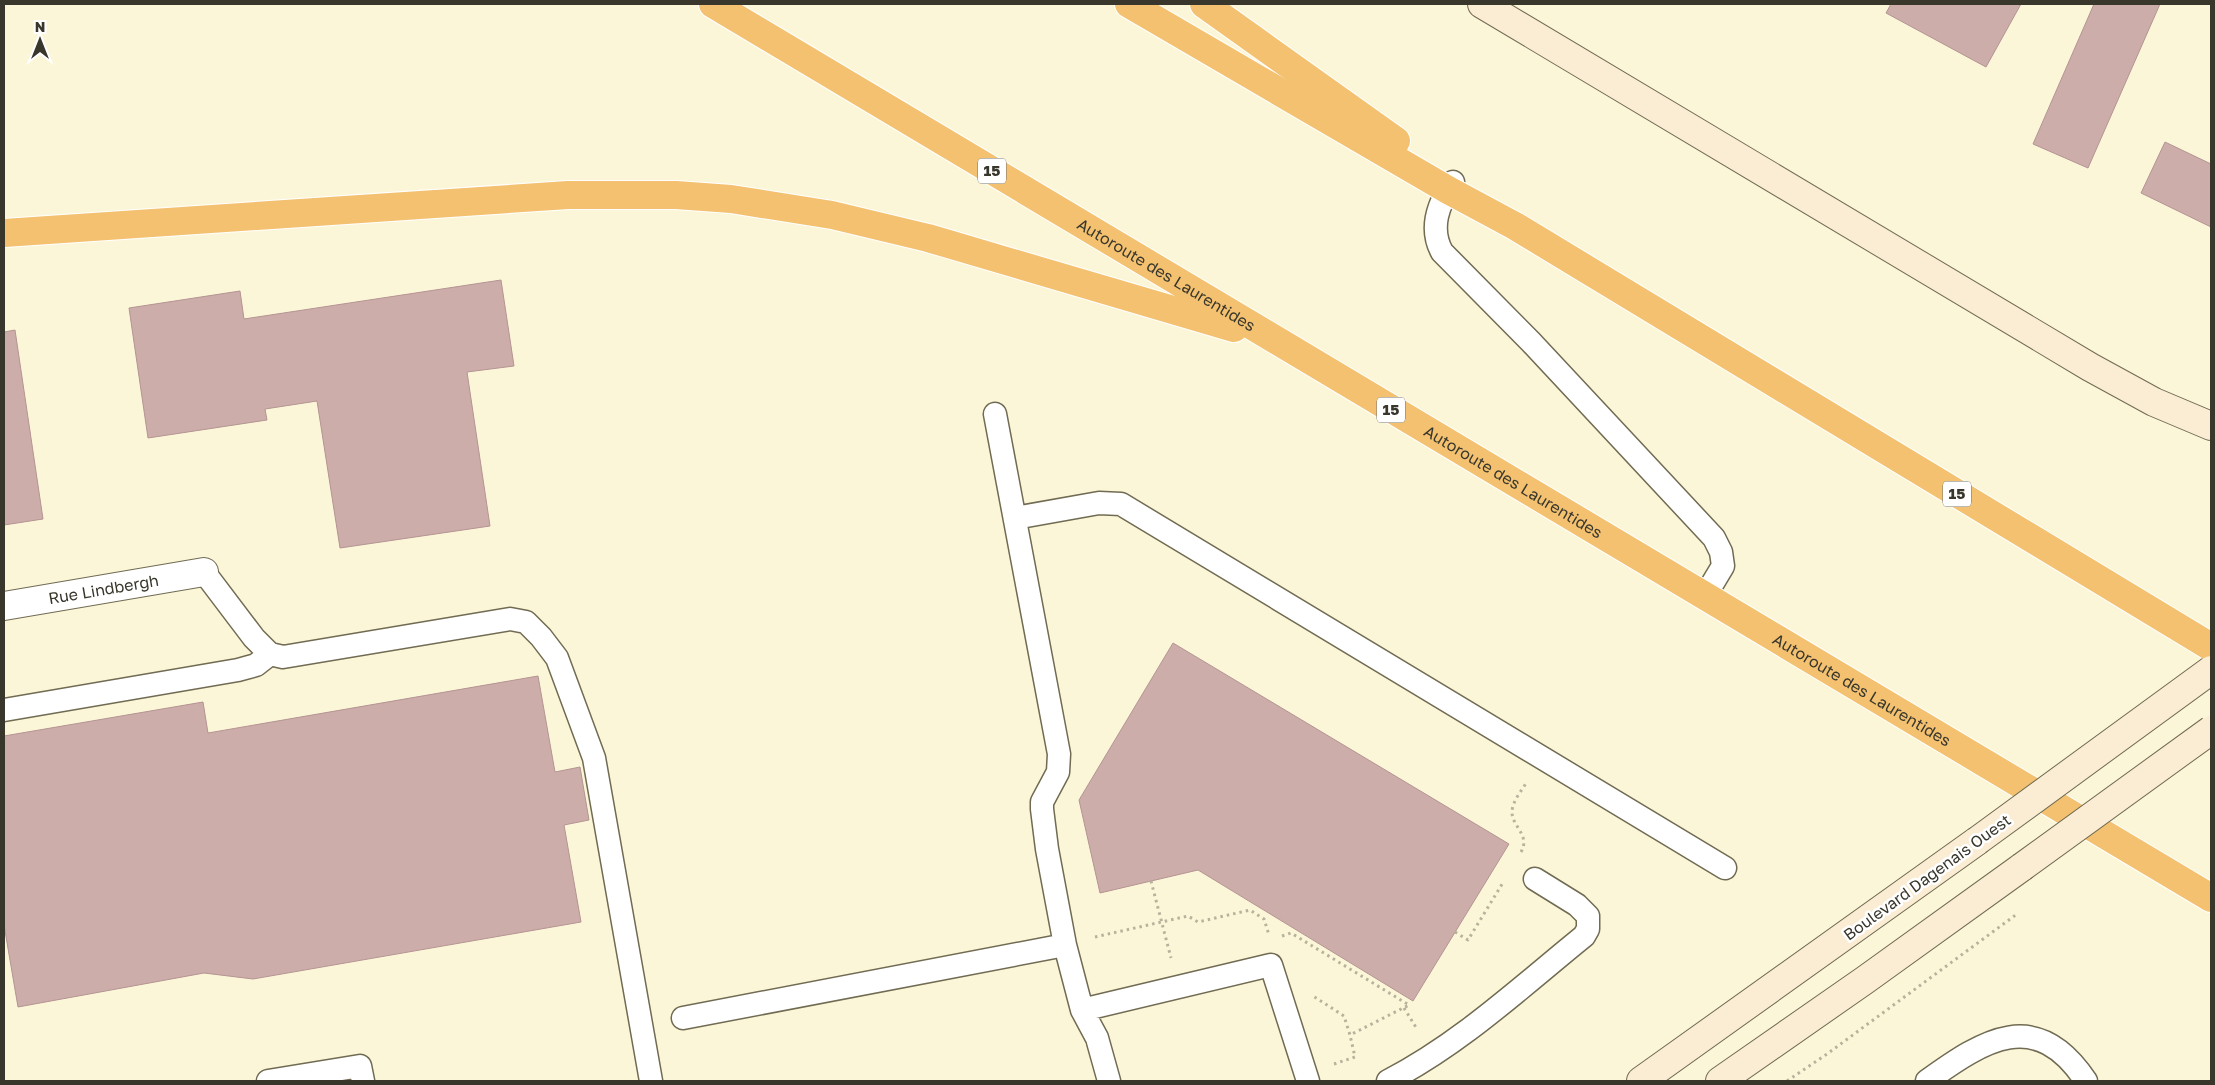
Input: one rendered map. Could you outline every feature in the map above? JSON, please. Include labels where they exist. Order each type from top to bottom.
[{"type":"highway","name":"Autoroute des Laurentides","points":[[713,4],[2211,898]]},
{"type":"highway","points":[[1129,4],[1450,186]]},
{"type":"highway","points":[[1204,4],[1450,186]]},
{"type":"highway","name":"15","points":[[1450,186],[2211,647]]},
{"type":"highway","points":[[4,232],[568,195],[676,195],[731,199],[832,215],[928,238],[1271,338]]},
{"type":"main road","points":[[1482,4],[2090,367],[2154,402],[2211,426]]},
{"type":"main road","name":"Boulevard Dagenais Ouest","points":[[1641,1081],[1977,842],[2211,670]]},
{"type":"main road","points":[[1720,1081],[1866,980],[2211,730]]},
{"type":"street","name":"Rue Lindbergh","points":[[4,606],[204,572]]},
{"type":"lane","points":[[1450,186],[1437,214],[1434,228],[1437,243],[1442,252],[1531,342],[1714,538],[1721,552],[1723,566],[1705,596]]},
{"type":"lane","points":[[995,414],[1059,754],[1058,772],[1042,802],[1047,849],[1076,942],[1082,1010],[1096,1038],[1109,1081]]},
{"type":"lane","points":[[1015,518],[1100,503],[1121,504],[1725,868]]},
{"type":"lane","points":[[204,572],[254,638],[270,654],[283,656],[510,619],[526,622],[541,637],[557,658],[565,676],[594,758],[651,1081]]},
{"type":"lane","points":[[4,710],[238,670],[256,665],[270,654]]},
{"type":"lane","points":[[1388,1081],[1441,1049],[1502,1003],[1584,936],[1588,929],[1588,916],[1577,905],[1535,879]]},
{"type":"lane","points":[[683,1018],[1076,942]]},
{"type":"lane","points":[[1082,1010],[1271,965],[1308,1081]]},
{"type":"lane","points":[[1927,1081],[1972,1050],[1995,1040],[2018,1037],[2035,1038],[2063,1054],[2086,1081]]},
{"type":"lane","points":[[268,1081],[360,1066],[362,1081]]},
{"type":"path","points":[[1518,858],[1523,848],[1524,839],[1513,817],[1514,804],[1542,757]]},
{"type":"path","points":[[1455,932],[1468,940],[1508,874]]},
{"type":"path","points":[[1151,881],[1173,967]]},
{"type":"path","points":[[1257,914],[1261,909]]},
{"type":"path","points":[[1076,942],[1188,916],[1198,922],[1250,910],[1264,919],[1270,939]]},
{"type":"path","points":[[1787,1081],[1994,932]]},
{"type":"path","points":[[1292,933],[1409,1005],[1350,1036]]},
{"type":"path","points":[[1311,995],[1344,1016],[1355,1056]]},
{"type":"building","points":[[1891,4],[2021,4],[1986,67],[1886,13]]},
{"type":"building","points":[[2094,4],[2160,4],[2088,168],[2033,144]]},
{"type":"building","points":[[2165,142],[2211,164],[2211,227],[2141,193]]},
{"type":"building","points":[[501,280],[514,366],[467,372],[490,526],[340,548],[317,401],[265,409],[267,420],[148,438],[129,308],[240,291],[244,319]]},
{"type":"building","points":[[15,330],[43,519],[4,525],[4,332]]},
{"type":"building","points":[[1173,643],[1509,844],[1413,1001],[1198,870],[1100,893],[1079,800]]},
{"type":"building","points":[[538,676],[555,772],[580,767],[589,820],[564,825],[581,922],[253,979],[204,973],[18,1007],[4,925],[4,736],[203,702],[208,733]]}]
